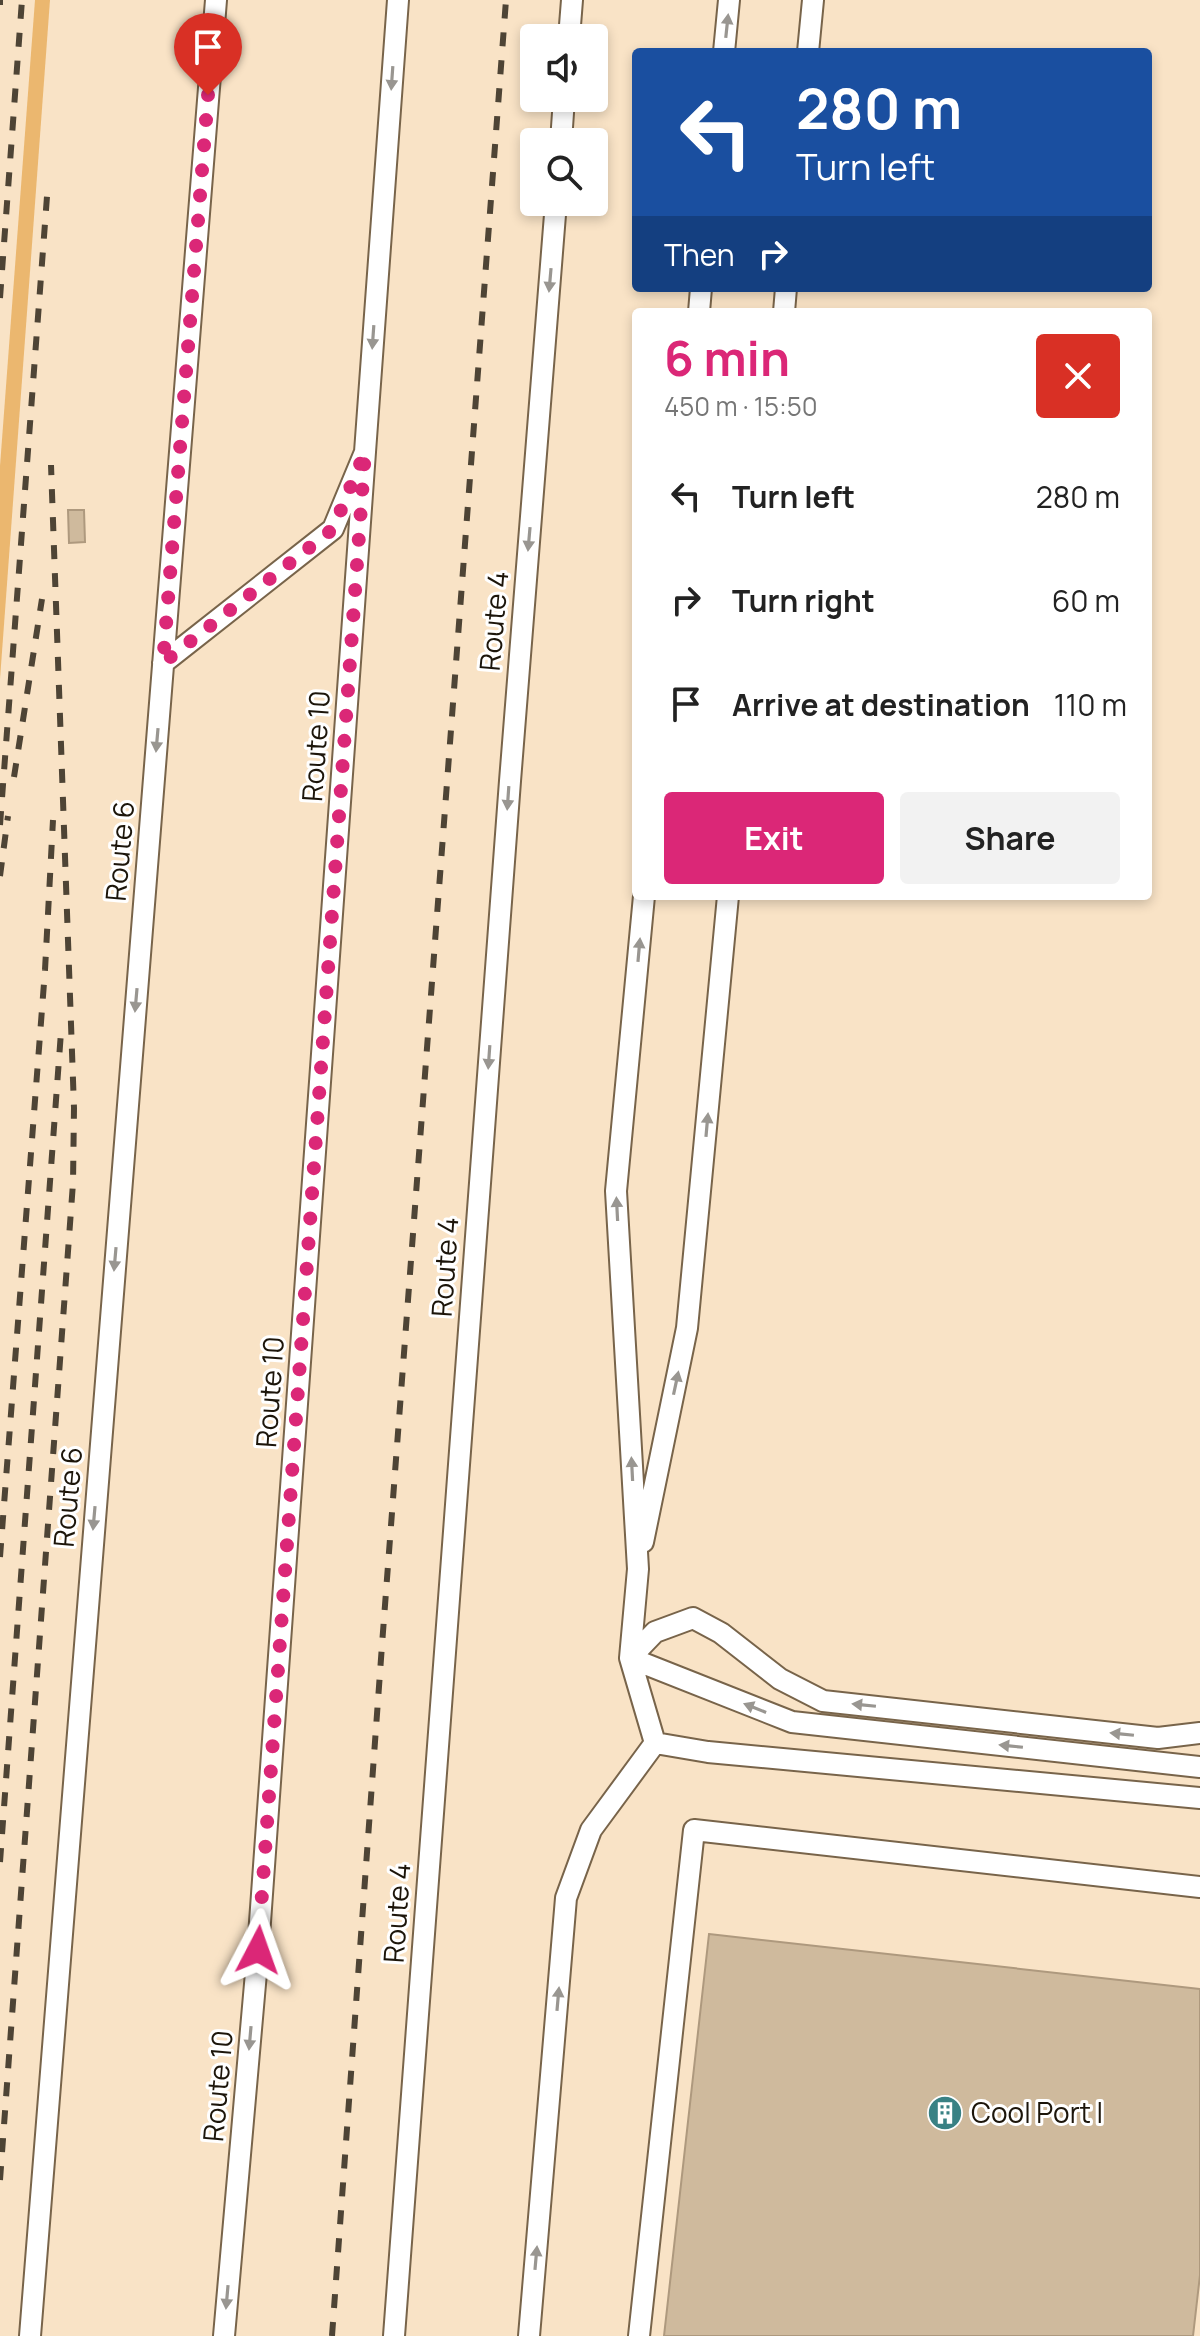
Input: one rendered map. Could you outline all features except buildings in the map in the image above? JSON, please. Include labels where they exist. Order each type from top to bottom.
[{"type":"lane","name":"Route 6","points":[[30,2336],[216,0]]},
{"type":"lane","name":"Route 10","points":[[224,2336],[258,1950],[398,0]]},
{"type":"lane","points":[[570,24],[572,0]]},
{"type":"lane","points":[[724,48],[729,0]]},
{"type":"lane","points":[[808,48],[813,0]]},
{"type":"lane","name":"Route 4","points":[[394,2336],[555,216]]},
{"type":"lane","points":[[163,663],[333,529],[365,452]]},
{"type":"lane","points":[[638,1569],[616,1191],[644,900]]},
{"type":"lane","points":[[655,1743],[630,1658],[638,1569],[687,1328],[728,900]]},
{"type":"lane","points":[[630,1658],[655,1632],[693,1618],[721,1633],[780,1679],[823,1701],[1158,1738],[1200,1733]]},
{"type":"lane","points":[[630,1658],[792,1722],[1200,1767]]},
{"type":"lane","points":[[655,1743],[723,1754],[1200,1798]]},
{"type":"lane","points":[[529,2336],[566,1898],[591,1830],[655,1743]]},
{"type":"lane","points":[[639,2336],[694,1830],[1200,1887]]},
{"type":"shaded area","points":[[35,0],[50,0],[0,679],[0,466]]},
{"type":"railway","points":[[0,0],[0,5]]},
{"type":"railway","points":[[0,298],[22,0]]},
{"type":"railway","points":[[332,2336],[506,0]]},
{"type":"railway","points":[[0,825],[48,183]]},
{"type":"railway","points":[[0,2180],[73,1183],[74,1108],[51,465]]},
{"type":"railway","points":[[14,777],[42,599]]},
{"type":"railway","points":[[0,876],[8,816]]},
{"type":"railway","points":[[0,1557],[45,970],[53,820]]},
{"type":"railway","points":[[0,1862],[61,1032]]},
{"type":"place","name":"Cool Port I","points":[[945,2113]]},
{"type":"route","points":[[208,95],[163,663],[333,529],[365,452],[258,1950]]}]
